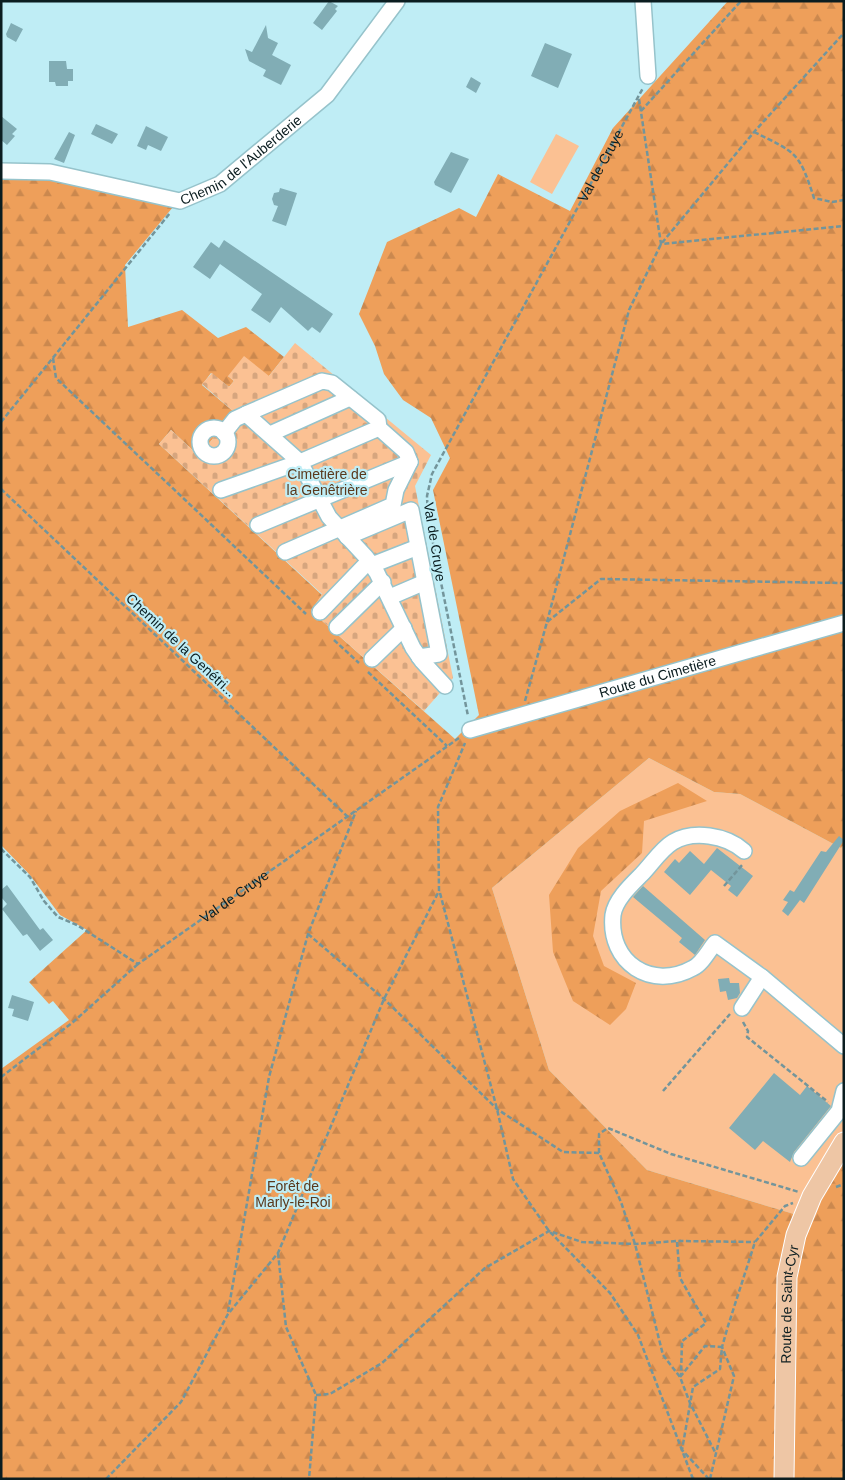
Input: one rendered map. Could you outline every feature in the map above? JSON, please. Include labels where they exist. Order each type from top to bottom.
[{"type":"main road","name":"Route de Saint-Cyr","points":[[784,1479],[787,1277],[796,1235],[812,1196],[844,1142]]},
{"type":"street","name":"Chemin de l'Auberderie","points":[[1,171],[50,172],[180,200],[220,184],[327,94],[397,1]]},
{"type":"street","points":[[643,1],[648,76]]},
{"type":"street","points":[[224,433],[235,419],[322,381],[332,383],[378,420],[379,428],[406,452],[410,462],[396,490],[393,505],[343,533]]},
{"type":"street","points":[[270,434],[350,398]]},
{"type":"street","points":[[246,414],[300,462],[319,500],[343,533],[371,563],[383,582],[419,658],[445,686]]},
{"type":"street","points":[[221,490],[300,462],[379,428]]},
{"type":"street","points":[[258,525],[410,462]]},
{"type":"street","points":[[284,552],[411,510],[439,654],[419,658]]},
{"type":"street","points":[[315,615],[371,563],[418,547]]},
{"type":"street","points":[[334,632],[383,582]]},
{"type":"street","points":[[390,597],[425,582]]},
{"type":"street","name":"Route du Cimetière","points":[[470,730],[844,623]]},
{"type":"street","points":[[367,665],[404,628]]},
{"type":"street","points":[[744,851],[737,845],[718,838],[690,836],[671,842],[626,890],[613,913],[614,944],[627,962],[650,975],[672,977],[695,968],[715,942],[762,977],[844,1046]]},
{"type":"street","points":[[742,1008],[762,977]]},
{"type":"street","points":[[801,1158],[838,1111],[844,1091]]},
{"type":"path","points":[[641,112],[741,1]]},
{"type":"path","points":[[520,717],[630,310],[661,244],[754,132],[844,33]]},
{"type":"path","name":"Val de Cruye","points":[[1,1077],[72,1023],[138,964],[470,730],[428,520],[427,496],[432,474],[639,98],[648,76]]},
{"type":"path","points":[[639,98],[661,244]]},
{"type":"path","points":[[754,132],[786,147],[802,162],[814,198],[832,202],[844,200]]},
{"type":"path","points":[[1,422],[180,200]]},
{"type":"path","points":[[661,244],[844,226]]},
{"type":"path","points":[[53,358],[56,378],[315,615]]},
{"type":"path","name":"Chemin de la Genétri...","points":[[1,489],[348,817]]},
{"type":"path","points":[[547,622],[601,579],[844,582]]},
{"type":"path","points":[[334,632],[447,746]]},
{"type":"path","points":[[470,730],[438,807],[439,891],[497,1109],[513,1179],[549,1231],[610,1293],[638,1335],[693,1479]]},
{"type":"path","points":[[228,1314],[269,1077],[308,934],[356,811]]},
{"type":"path","points":[[1,849],[30,877],[44,901],[58,917],[85,931],[138,964]]},
{"type":"path","points":[[724,886],[742,865],[744,851]]},
{"type":"path","points":[[106,1479],[180,1402],[228,1314],[278,1253],[384,999],[439,891]]},
{"type":"path","points":[[308,934],[384,999],[497,1109],[564,1152],[599,1153]]},
{"type":"path","points":[[663,1091],[722,1020],[735,1009],[742,1008],[742,1019],[748,1031],[747,1037],[838,1111]]},
{"type":"path","points":[[716,1454],[690,1403],[680,1377],[662,1355],[635,1244],[621,1202],[599,1153],[599,1134],[608,1128],[672,1154],[812,1196]]},
{"type":"path","points":[[682,1450],[693,1387],[720,1369],[722,1347],[755,1242],[785,1206],[844,1184]]},
{"type":"path","points":[[316,1395],[330,1394],[382,1363],[485,1268],[549,1231],[582,1242],[635,1244],[677,1241],[755,1242]]},
{"type":"path","points":[[677,1241],[680,1278],[706,1323],[682,1341],[680,1377]]},
{"type":"path","points":[[278,1253],[286,1328],[316,1395],[309,1479]]},
{"type":"path","points":[[680,1377],[705,1346],[722,1347]]},
{"type":"path","points":[[709,1479],[734,1376],[722,1347]]},
{"type":"path","points":[[682,1450],[709,1479]]},
{"type":"green space","name":"Forêt de Marly-le-Roi","points":[[728,1],[844,1],[844,845],[841,848],[740,794],[714,792],[649,758],[492,888],[549,1070],[647,1170],[794,1214],[844,1131],[844,1479],[1,1479],[1,1069],[69,1020],[53,1001],[49,1004],[29,982],[87,930],[60,915],[29,874],[1,845],[1,178],[49,178],[173,207],[125,265],[128,327],[182,310],[218,338],[246,327],[284,357],[269,376],[228,376],[234,381],[229,387],[211,373],[202,385],[234,412],[199,456],[171,430],[159,444],[322,595],[311,611],[455,739],[479,715],[433,490],[450,458],[431,418],[403,400],[384,374],[375,346],[359,314],[387,242],[459,208],[476,217],[498,174],[570,211],[613,128]]},
{"type":"green space","points":[[556,134],[579,146],[552,194],[530,182]]},
{"type":"green space","name":"Cimetière de la Genêtrière","points":[[295,343],[431,455],[415,486],[453,678],[424,711],[311,611],[322,594],[159,444],[171,430],[199,456],[234,412],[202,384],[212,373],[229,387],[234,381],[228,376],[244,356],[269,376]]},
{"type":"green space","points":[[649,758],[714,792],[740,794],[841,848],[844,845],[844,1131],[794,1214],[647,1170],[549,1070],[492,888]]},
{"type":"green space","points":[[678,783],[707,801],[644,821],[642,853],[601,891],[593,936],[604,966],[636,983],[626,1009],[610,1025],[573,1001],[553,952],[549,895],[578,848],[620,811]]},
{"type":"building","points":[[329,1],[338,6],[335,9],[337,11],[322,30],[313,23]]},
{"type":"building","points":[[11,23],[23,29],[16,42],[7,37],[6,34]]},
{"type":"building","points":[[266,25],[268,38],[278,43],[272,55],[291,65],[281,85],[263,76],[266,70],[249,61],[245,49],[252,52]]},
{"type":"building","points":[[545,43],[572,54],[558,88],[531,76]]},
{"type":"building","points":[[49,61],[66,61],[67,69],[73,69],[73,81],[68,81],[68,86],[56,86],[55,82],[49,82]]},
{"type":"building","points":[[471,77],[481,83],[476,93],[466,87]]},
{"type":"building","points":[[1,116],[17,129],[12,134],[15,136],[7,145],[1,140]]},
{"type":"building","points":[[96,124],[118,134],[112,144],[91,134]]},
{"type":"building","points":[[146,126],[168,137],[161,151],[148,145],[146,150],[137,146]]},
{"type":"building","points":[[69,132],[75,135],[64,163],[54,159]]},
{"type":"building","points":[[451,152],[469,159],[451,193],[435,185],[434,182]]},
{"type":"building","points":[[280,188],[297,193],[286,226],[272,221],[278,206],[274,205],[272,199],[274,193],[279,192]]},
{"type":"building","points":[[224,240],[333,314],[320,333],[312,327],[308,331],[281,307],[270,323],[251,310],[262,294],[220,264],[210,279],[193,267],[211,242],[219,248]]},
{"type":"building","points":[[839,836],[844,840],[804,903],[800,900],[788,916],[782,911],[788,902],[783,900],[790,890],[794,892],[821,851],[826,852]]},
{"type":"building","points":[[717,848],[753,876],[737,897],[728,890],[731,886],[711,870],[690,895],[664,872],[675,859],[679,863],[690,851],[704,864]]},
{"type":"building","points":[[7,885],[40,930],[43,928],[53,940],[40,951],[27,934],[23,936],[2,909],[7,904],[1,897],[1,890]]},
{"type":"building","points":[[643,886],[705,940],[695,955],[679,942],[682,938],[633,897]]},
{"type":"building","points":[[729,978],[730,983],[739,983],[740,993],[737,998],[728,1000],[726,991],[720,992],[718,979]]},
{"type":"building","points":[[12,995],[34,1002],[28,1021],[12,1016],[14,1009],[8,1008]]},
{"type":"building","points":[[774,1073],[800,1095],[807,1086],[831,1106],[794,1152],[790,1162],[763,1141],[755,1150],[729,1128]]}]
